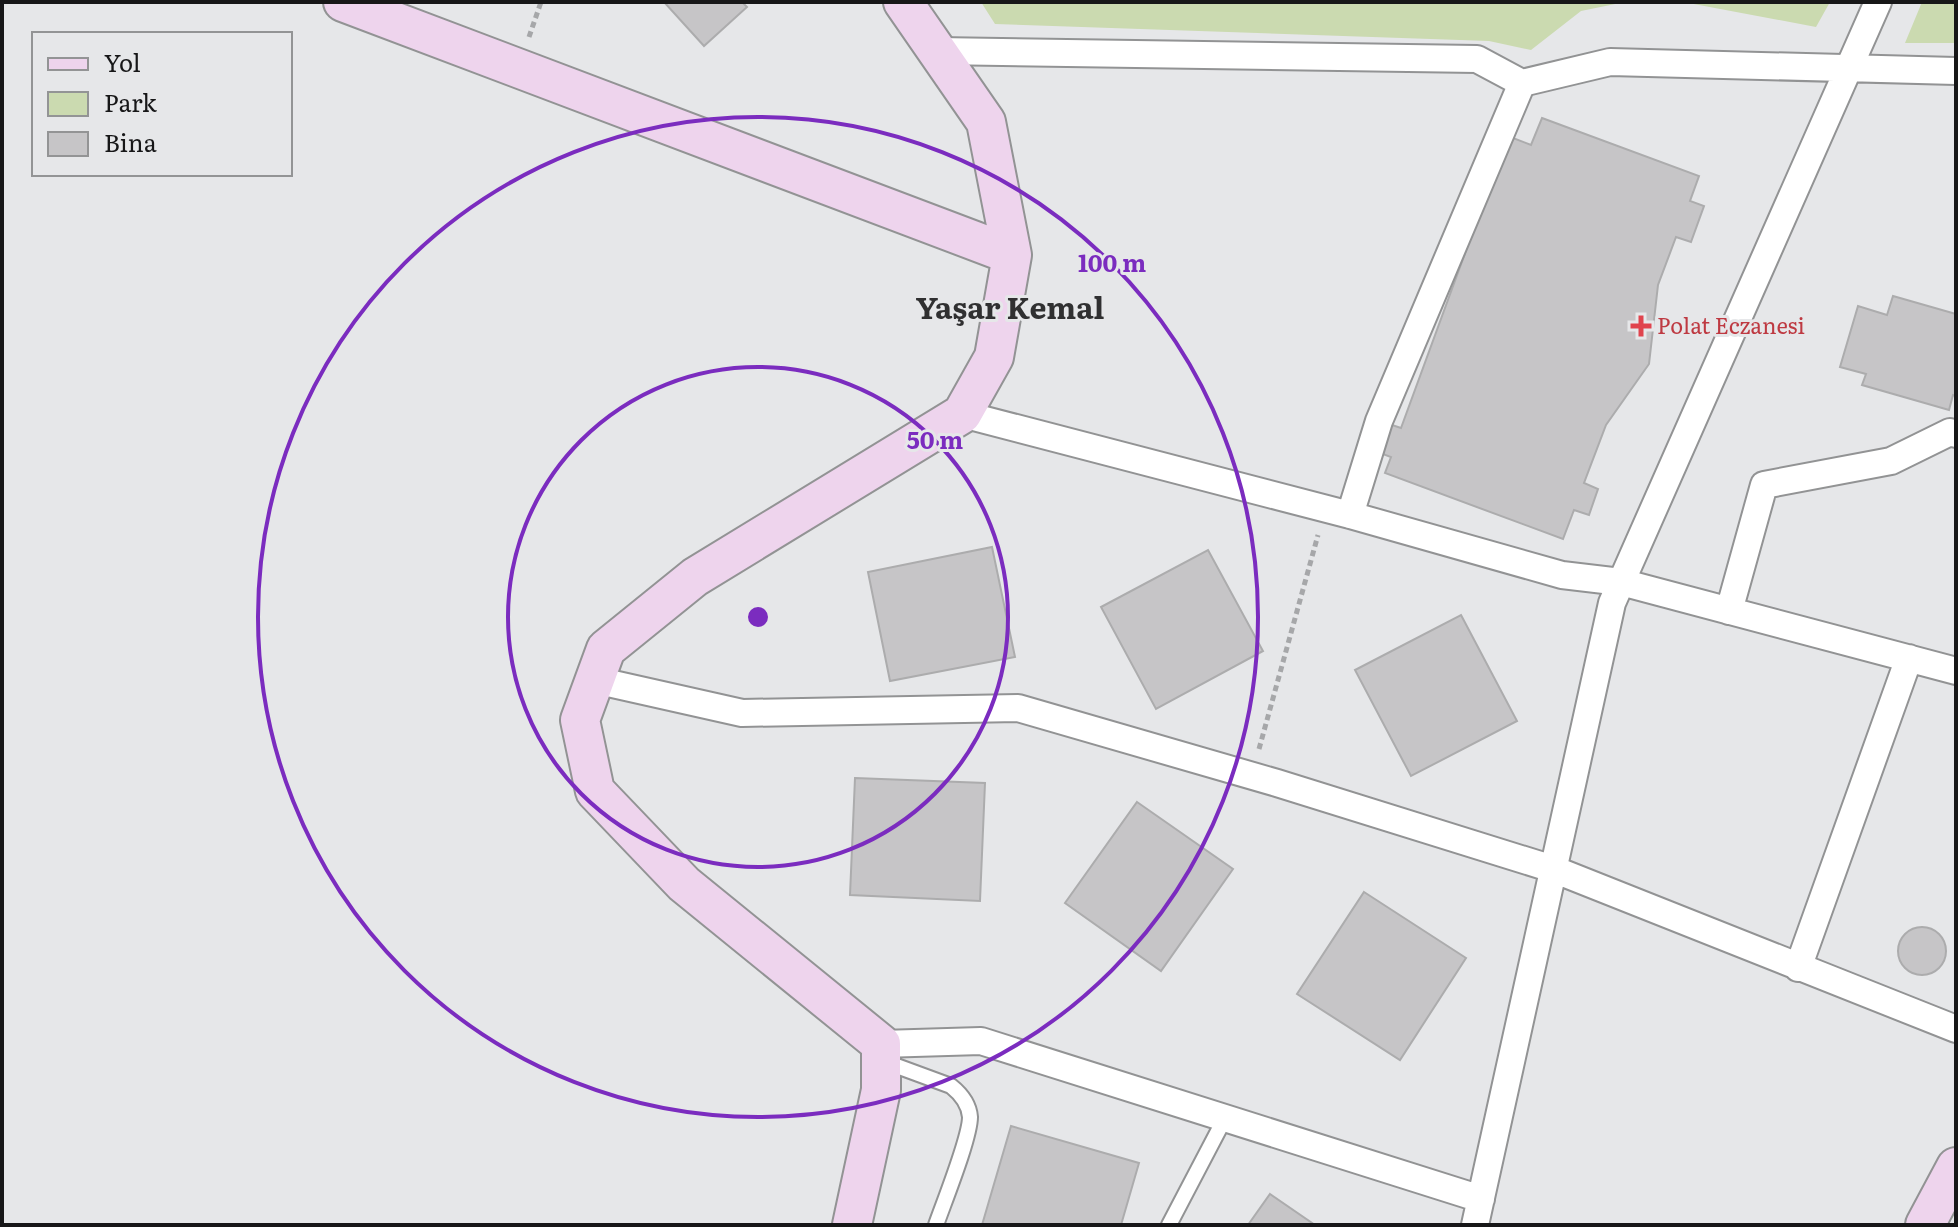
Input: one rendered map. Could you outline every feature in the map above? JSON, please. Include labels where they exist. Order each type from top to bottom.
[{"type":"street","points":[[343,2],[1012,255]]},
{"type":"street","points":[[903,2],[986,122],[1012,255],[994,357],[962,414],[695,577],[606,649],[580,720],[595,791],[684,884],[881,1052],[981,1041],[1225,1118],[1478,1212],[1612,603],[1878,2]]},
{"type":"street","points":[[937,51],[1477,59],[1522,83],[1610,62],[1956,71]]},
{"type":"street","points":[[1338,512],[1522,83]]},
{"type":"street","points":[[962,414],[1338,512],[1562,575],[1621,582],[1956,671]]},
{"type":"street","points":[[1729,611],[1764,485],[1891,461],[1950,432],[1956,434]]},
{"type":"street","points":[[1798,968],[1909,658]]},
{"type":"street","points":[[595,680],[742,713],[1018,708],[1553,869],[1956,1029]]},
{"type":"street","points":[[852,1225],[881,1090],[881,1052]]},
{"type":"street","points":[[1925,1225],[1956,1167]]},
{"type":"lane","points":[[881,1052],[951,1086],[959,1092],[968,1107],[969,1126],[936,1225]]},
{"type":"lane","points":[[1169,1225],[1225,1118]]},
{"type":"path","points":[[1251,777],[1338,512]]},
{"type":"green space","points":[[981,2],[1625,2],[1581,11],[1531,50],[1489,41],[995,24]]},
{"type":"green space","points":[[1683,2],[1830,2],[1816,27]]},
{"type":"green space","points":[[1922,2],[1956,2],[1956,43],[1905,43]]},
{"type":"building","points":[[664,2],[742,2],[747,7],[704,46]]},
{"type":"building","points":[[1542,118],[1699,176],[1690,201],[1704,206],[1691,242],[1676,237],[1658,285],[1649,364],[1606,425],[1584,483],[1598,489],[1589,515],[1574,510],[1563,539],[1385,473],[1391,457],[1372,450],[1383,422],[1401,428],[1508,136],[1531,145]]},
{"type":"building","points":[[1893,296],[1956,314],[1956,396],[1953,395],[1949,410],[1862,385],[1866,374],[1840,367],[1858,306],[1887,315]]},
{"type":"building","points":[[992,547],[1015,657],[890,681],[868,572]]},
{"type":"building","points":[[1208,550],[1263,651],[1156,709],[1101,607]]},
{"type":"building","points":[[1461,615],[1517,721],[1411,776],[1355,670]]},
{"type":"building","points":[[855,778],[985,783],[980,901],[850,895]]},
{"type":"building","points":[[1137,802],[1233,869],[1161,971],[1065,903]]},
{"type":"building","points":[[1364,892],[1466,958],[1400,1060],[1297,994]]},
{"type":"building","points":[[1922,927],[1939,934],[1946,951],[1939,968],[1922,975],[1905,968],[1898,951],[1905,934]]},
{"type":"building","points":[[1011,1126],[1139,1163],[1121,1225],[982,1225]]},
{"type":"building","points":[[1270,1194],[1315,1225],[1248,1225]]},
{"type":"place","name":"Polat Eczanesi","points":[[1641,326]]},
{"type":"district","name":"Yaşar Kemal","points":[[1010,309]]}]
